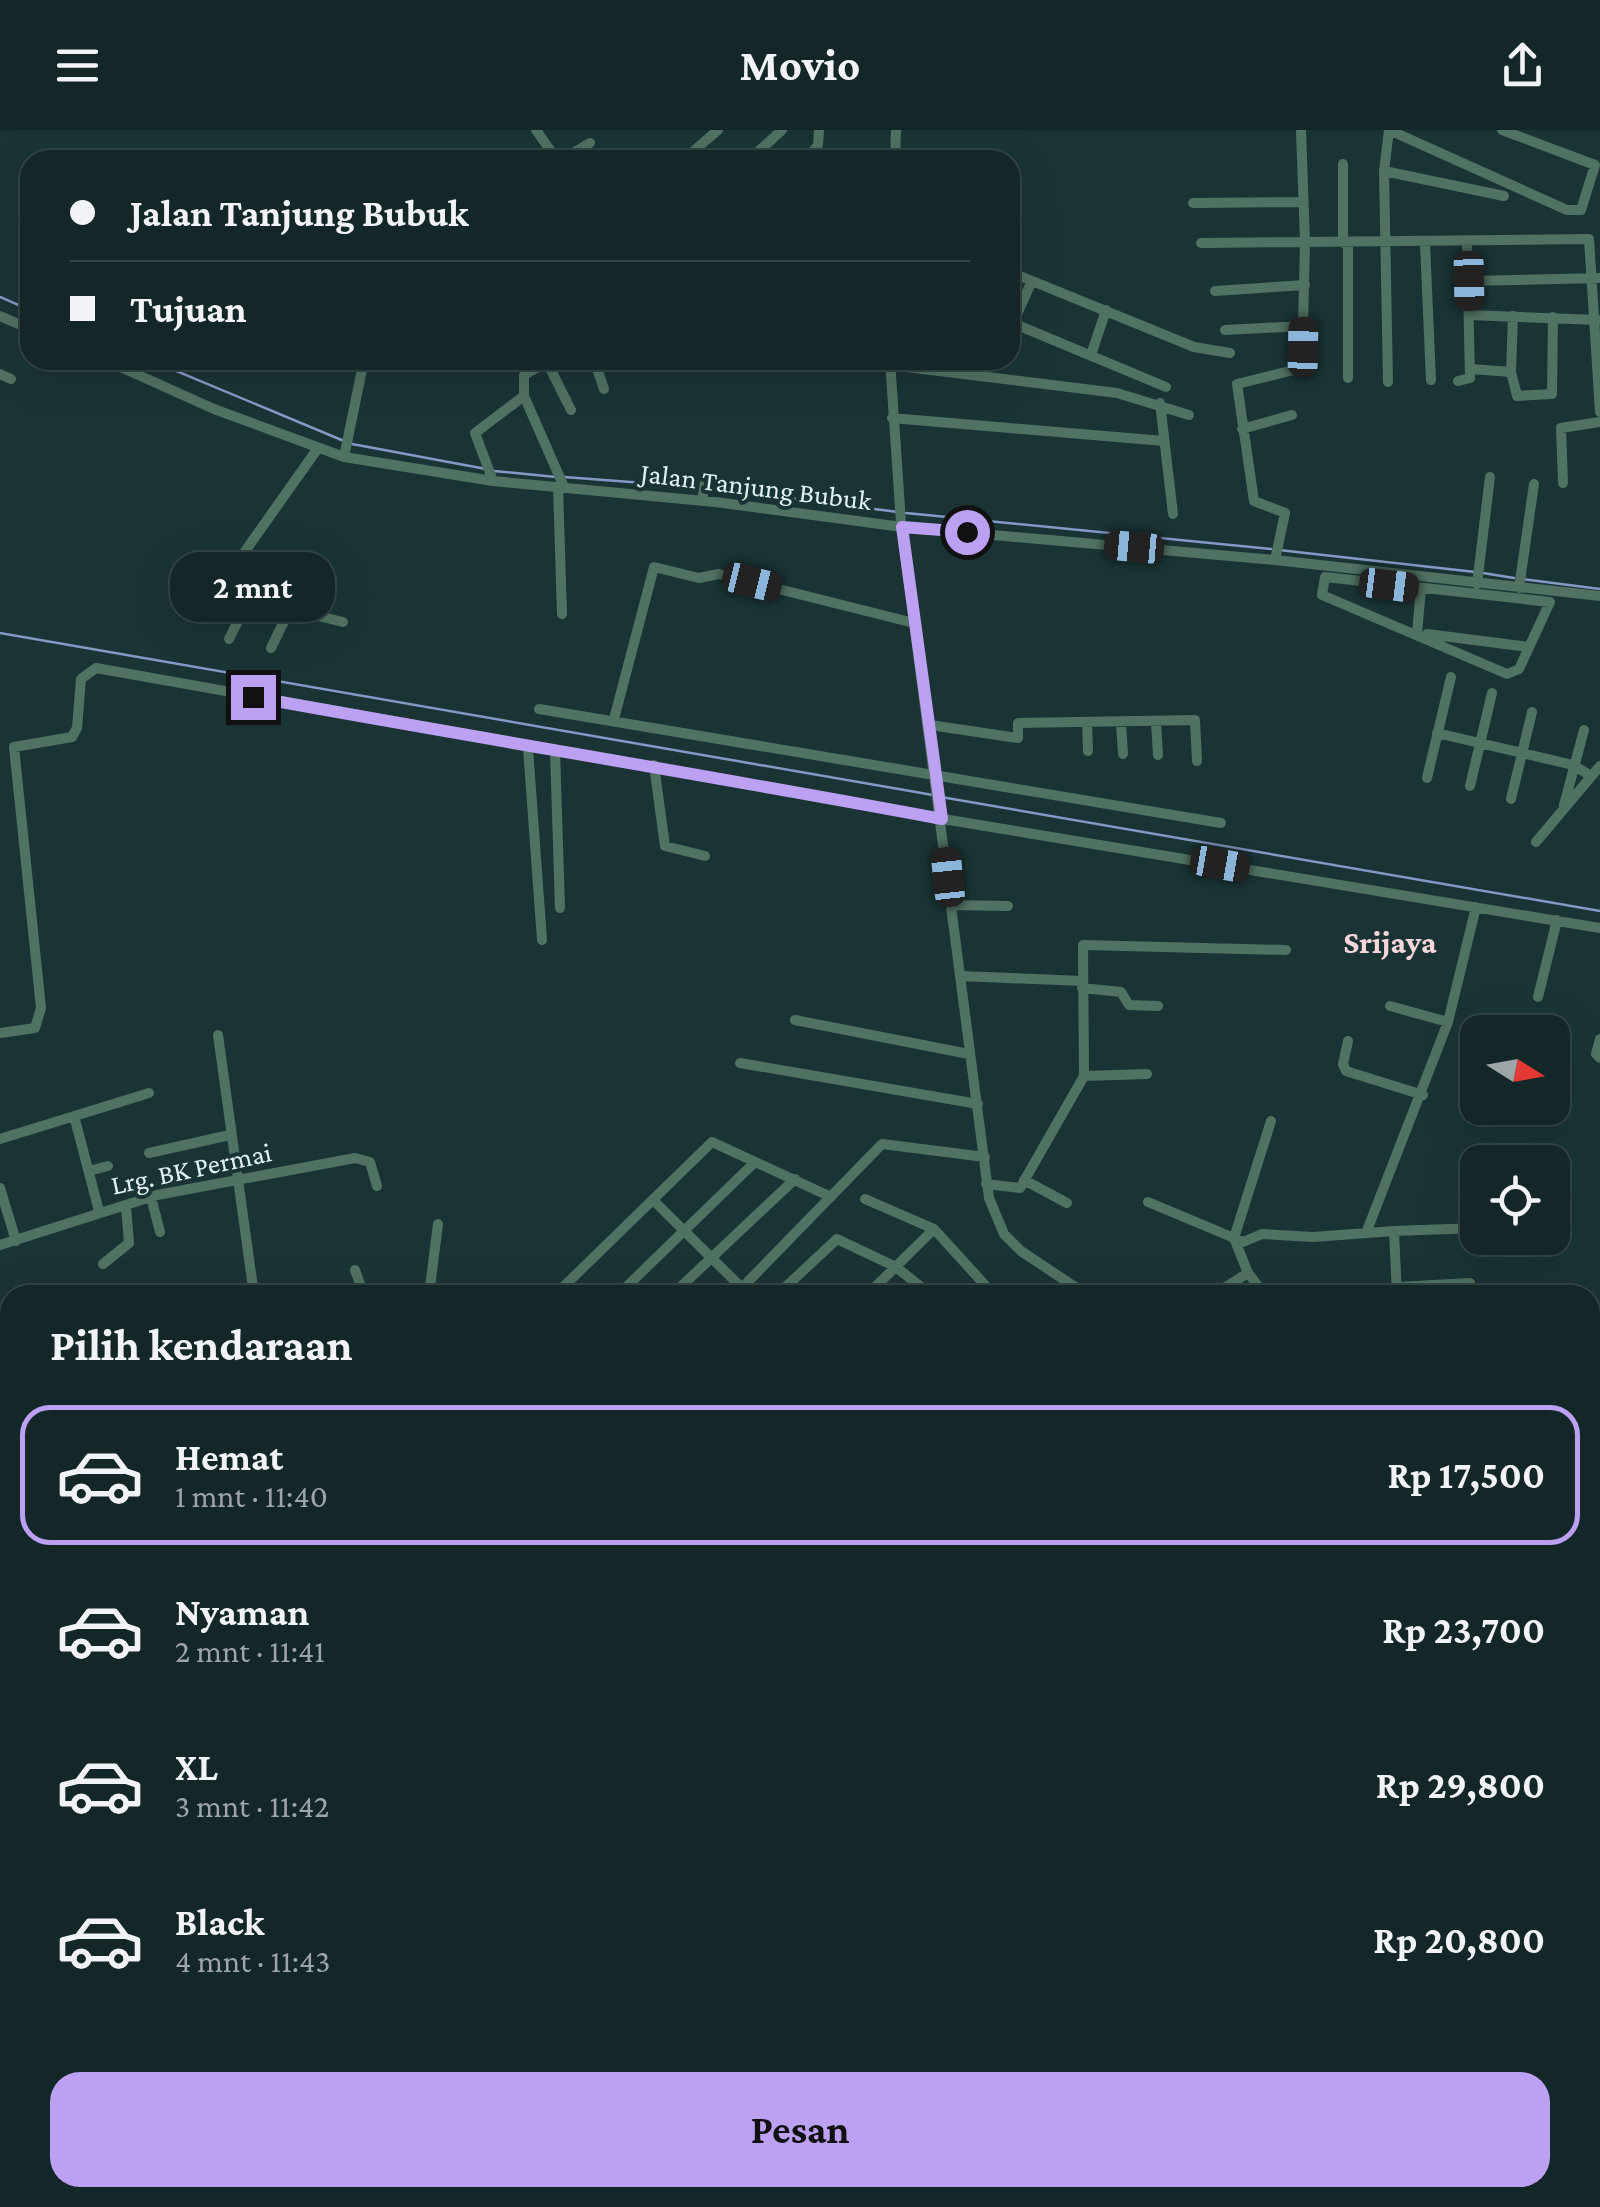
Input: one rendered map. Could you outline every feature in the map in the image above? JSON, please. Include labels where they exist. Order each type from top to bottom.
[{"type":"street","points":[[536,130],[551,150]]},
{"type":"street","points":[[695,150],[718,130]]},
{"type":"street","points":[[761,150],[782,130]]},
{"type":"street","points":[[1277,551],[1286,513],[1254,501],[1237,384],[1302,368],[1305,242],[1301,130]]},
{"type":"street","points":[[1388,382],[1384,171],[1389,130],[1567,210],[1581,210],[1595,165],[1502,130]]},
{"type":"street","points":[[577,150],[590,143]]},
{"type":"street","points":[[1343,164],[1348,378]]},
{"type":"street","points":[[1384,171],[1504,196]]},
{"type":"street","points":[[1193,203],[1301,202]]},
{"type":"street","points":[[1201,243],[1467,244],[1584,238],[1592,242],[1596,278],[1600,412]]},
{"type":"street","points":[[1425,244],[1431,380]]},
{"type":"street","points":[[1458,381],[1469,381],[1470,369],[1467,244]]},
{"type":"street","points":[[1020,276],[1194,347],[1230,354]]},
{"type":"street","points":[[1469,281],[1596,278]]},
{"type":"street","points":[[1020,306],[1032,281]]},
{"type":"street","points":[[1215,291],[1305,286]]},
{"type":"street","points":[[1091,355],[1106,310]]},
{"type":"street","points":[[1469,315],[1598,320]]},
{"type":"street","points":[[1513,316],[1511,372],[1515,395],[1553,393],[1553,317]]},
{"type":"street","points":[[1020,325],[1166,387]]},
{"type":"street","points":[[1225,330],[1303,326]]},
{"type":"street","points":[[1470,369],[1511,372]]},
{"type":"street","name":"Jalan Tanjung Bubuk","points":[[127,370],[214,409],[318,448],[492,479],[901,525],[1277,551],[1319,573],[1425,585],[1478,575],[1600,596]]},
{"type":"street","points":[[345,453],[362,370]]},
{"type":"street","points":[[531,370],[524,374],[524,396],[561,485],[562,614]]},
{"type":"street","points":[[552,370],[571,410]]},
{"type":"street","points":[[598,370],[604,388]]},
{"type":"street","points":[[890,370],[901,525],[942,816],[969,1054],[986,1157],[986,1184],[1004,1234],[1042,1268],[1070,1285]]},
{"type":"street","points":[[942,370],[1100,391],[1160,403],[1190,415]]},
{"type":"street","points":[[492,479],[474,433],[524,396]]},
{"type":"street","points":[[1160,403],[1173,514]]},
{"type":"street","points":[[1242,429],[1292,415]]},
{"type":"street","points":[[892,418],[1164,442]]},
{"type":"street","points":[[1563,484],[1561,428],[1600,422]]},
{"type":"street","points":[[318,448],[231,569],[232,588],[250,597],[343,622]]},
{"type":"street","points":[[702,500],[706,477]]},
{"type":"street","points":[[1478,575],[1490,478]]},
{"type":"street","points":[[1519,585],[1534,484]]},
{"type":"street","points":[[614,719],[654,567],[699,578],[719,574],[914,623]]},
{"type":"street","points":[[1319,573],[1322,595],[1511,675],[1530,647],[1550,602],[1425,585],[1416,633]]},
{"type":"street","points":[[229,639],[250,597]]},
{"type":"street","points":[[271,648],[290,609]]},
{"type":"street","points":[[1416,633],[1530,647]]},
{"type":"street","points":[[0,1033],[35,1028],[41,1008],[14,747],[72,737],[78,728],[81,679],[89,669],[528,748],[654,765],[1600,928]]},
{"type":"street","points":[[1427,778],[1450,676]]},
{"type":"street","points":[[1470,786],[1492,693]]},
{"type":"street","points":[[538,709],[1221,823]]},
{"type":"street","points":[[1512,799],[1532,712]]},
{"type":"street","points":[[1087,722],[1088,751]]},
{"type":"street","points":[[1121,722],[1123,754]]},
{"type":"street","points":[[1156,722],[1158,756]]},
{"type":"street","points":[[930,725],[1018,738],[1018,723],[1197,722],[1198,762]]},
{"type":"street","points":[[1562,811],[1584,730]]},
{"type":"street","points":[[1437,733],[1573,765],[1591,776]]},
{"type":"street","points":[[528,748],[542,940]]},
{"type":"street","points":[[555,751],[560,908]]},
{"type":"street","points":[[654,765],[664,845],[705,856]]},
{"type":"street","points":[[1536,842],[1600,766]]},
{"type":"street","points":[[952,906],[1008,906]]},
{"type":"street","points":[[1366,1233],[1423,1095],[1448,1022],[1476,907]]},
{"type":"street","points":[[1538,998],[1557,920]]},
{"type":"street","points":[[986,1184],[1019,1188],[1084,1076],[1080,950],[1086,944],[1286,950]]},
{"type":"street","points":[[960,976],[1082,984],[1122,992],[1129,1005],[1158,1006]]},
{"type":"street","points":[[1390,1006],[1448,1022]]},
{"type":"street","points":[[795,1020],[969,1054]]},
{"type":"street","points":[[218,1034],[253,1285]]},
{"type":"street","points":[[1600,1039],[1596,1054],[1600,1058]]},
{"type":"street","points":[[1348,1041],[1342,1064],[1346,1072],[1423,1095]]},
{"type":"street","points":[[740,1063],[978,1104]]},
{"type":"street","points":[[1084,1076],[1147,1074]]},
{"type":"street","points":[[0,1140],[149,1093]]},
{"type":"street","points":[[74,1116],[99,1211]]},
{"type":"street","points":[[1257,1285],[1248,1274],[1234,1238],[1271,1121]]},
{"type":"street","points":[[149,1153],[230,1135]]},
{"type":"street","points":[[566,1285],[712,1142],[831,1196]]},
{"type":"street","points":[[745,1285],[884,1142],[986,1157]]},
{"type":"street","name":"Lrg. BK Permai","points":[[0,1246],[99,1211],[151,1198],[362,1158],[370,1162],[377,1186]]},
{"type":"street","points":[[628,1285],[680,1230],[755,1162]]},
{"type":"street","points":[[88,1171],[108,1166]]},
{"type":"street","points":[[683,1285],[795,1180]]},
{"type":"street","points":[[1024,1180],[1067,1202]]},
{"type":"street","points":[[0,1188],[16,1240]]},
{"type":"street","points":[[151,1198],[160,1232]]},
{"type":"street","points":[[865,1199],[934,1229],[985,1285]]},
{"type":"street","points":[[654,1202],[732,1285]]},
{"type":"street","points":[[1148,1202],[1244,1242],[1262,1234],[1460,1228]]},
{"type":"street","points":[[103,1264],[128,1243],[126,1206]]},
{"type":"street","points":[[429,1285],[438,1224]]},
{"type":"street","points":[[877,1285],[934,1229]]},
{"type":"street","points":[[1394,1230],[1397,1285]]},
{"type":"street","points":[[787,1285],[834,1240],[896,1266],[918,1285]]},
{"type":"street","points":[[355,1270],[360,1285]]},
{"type":"street","points":[[1230,1285],[1248,1274]]},
{"type":"street","points":[[1446,1285],[1470,1282]]},
{"type":"waterway","points":[[0,297],[20,306]]},
{"type":"waterway","points":[[174,370],[344,441]]},
{"type":"waterway","points":[[352,444],[486,469]]},
{"type":"waterway","points":[[494,471],[556,477]]},
{"type":"waterway","points":[[564,477],[697,487]]},
{"type":"waterway","points":[[708,488],[898,512]]},
{"type":"waterway","points":[[906,513],[1271,549]]},
{"type":"waterway","points":[[1279,550],[1475,572]]},
{"type":"waterway","points":[[1483,573],[1514,578]]},
{"type":"waterway","points":[[1522,579],[1600,589]]},
{"type":"waterway","points":[[0,633],[933,795]]},
{"type":"waterway","points":[[941,797],[1600,911]]},
{"type":"district","name":"Srijaya","points":[[1390,942]]},
{"type":"route","points":[[253,697],[528,748],[657,765],[942,819],[902,527],[967,532]]}]
